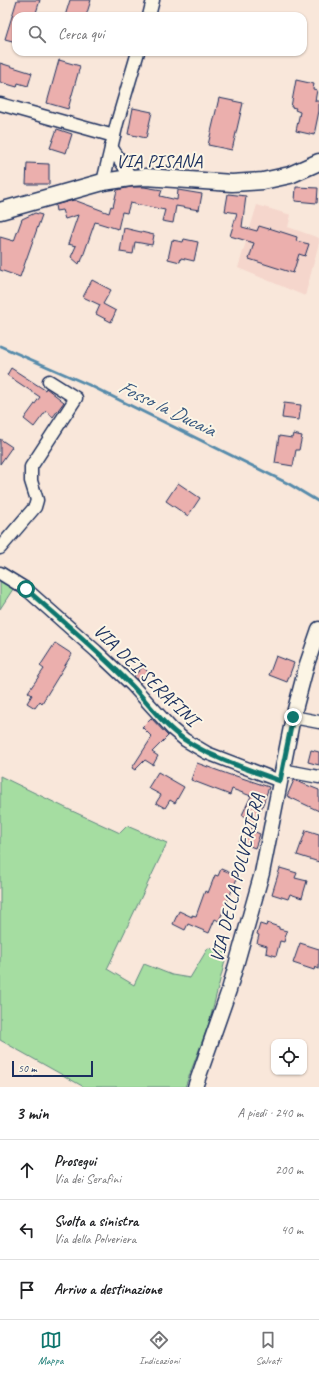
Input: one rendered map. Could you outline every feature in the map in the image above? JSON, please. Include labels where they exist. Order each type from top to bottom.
[{"type":"main road","name":"VIA PISANA","points":[[0,211],[103,182],[146,177],[232,182],[263,181],[290,175],[319,162]]},
{"type":"street","points":[[150,12],[153,0]]},
{"type":"street","points":[[103,182],[137,56]]},
{"type":"street","points":[[0,104],[113,142],[130,178]]},
{"type":"street","points":[[0,548],[35,507],[37,500],[31,481],[31,467],[76,398],[49,381]]},
{"type":"street","name":"VIA DEI SERAFINI","points":[[0,573],[26,589],[96,651],[132,685],[184,740],[207,752],[281,776],[319,777]]},
{"type":"street","name":"VIA DELLA POLVERIERA","points":[[195,1087],[229,990],[258,888],[293,717],[307,664],[319,629]]},
{"type":"street","points":[[293,717],[319,722]]},
{"type":"shaded area","points":[[257,205],[291,215],[288,227],[319,238],[305,296],[238,268]]},
{"type":"green space","points":[[0,576],[15,586],[0,609]]},
{"type":"green space","points":[[0,776],[120,833],[127,826],[167,843],[107,969],[134,985],[144,964],[172,975],[190,978],[208,948],[227,953],[209,1023],[185,1087],[84,1087],[0,1040]]},
{"type":"building","points":[[17,0],[40,0],[36,12],[13,12]]},
{"type":"building","points":[[70,0],[91,0],[87,12],[66,12]]},
{"type":"building","points":[[12,16],[12,41],[5,39]]},
{"type":"building","points":[[59,60],[80,66],[68,109],[47,103]]},
{"type":"building","points":[[0,63],[32,73],[28,86],[18,83],[17,87],[0,82]]},
{"type":"building","points":[[296,80],[314,84],[313,89],[317,90],[315,101],[319,101],[319,111],[314,135],[296,131],[300,112],[295,110],[296,108],[291,107]]},
{"type":"building","points":[[219,98],[243,103],[232,150],[208,145]]},
{"type":"building","points":[[133,108],[152,112],[146,138],[128,134]]},
{"type":"building","points":[[57,129],[72,134],[66,153],[50,148]]},
{"type":"building","points":[[27,163],[49,164],[49,184],[26,184]]},
{"type":"building","points":[[131,187],[144,187],[162,190],[160,196],[177,200],[178,190],[202,194],[199,210],[176,206],[173,223],[162,221],[165,210],[130,203],[127,213],[122,212],[118,229],[95,222],[79,264],[71,257],[76,246],[68,244],[78,215],[65,219],[62,210],[56,211],[55,205],[74,200],[109,213],[111,206],[113,207],[117,190]]},
{"type":"building","points":[[296,187],[318,188],[317,203],[295,201]]},
{"type":"building","points":[[228,194],[246,196],[242,227],[257,231],[259,226],[269,228],[297,237],[296,241],[309,244],[305,256],[299,254],[293,273],[249,259],[254,243],[230,236],[237,213],[225,211]]},
{"type":"building","points":[[35,213],[42,215],[20,277],[0,270],[0,237],[14,241],[22,219]]},
{"type":"building","points":[[124,228],[154,235],[152,245],[135,242],[133,254],[120,252]]},
{"type":"building","points":[[184,239],[198,242],[194,261],[181,258],[180,262],[168,259],[172,240],[183,242]]},
{"type":"building","points":[[92,280],[111,290],[103,304],[116,311],[111,322],[96,314],[100,305],[83,297]]},
{"type":"building","points":[[11,368],[45,390],[46,388],[64,402],[53,417],[46,411],[34,427],[24,419],[40,397],[7,375]]},
{"type":"building","points":[[284,403],[301,405],[299,420],[282,418]]},
{"type":"building","points":[[293,434],[302,436],[299,450],[296,450],[293,466],[275,463],[279,436],[292,438]]},
{"type":"building","points":[[0,439],[12,447],[0,464]]},
{"type":"building","points":[[178,483],[200,498],[188,516],[166,501]]},
{"type":"building","points":[[55,643],[72,654],[42,703],[40,701],[35,708],[27,703],[32,695],[28,692],[44,669],[40,666]]},
{"type":"building","points":[[276,656],[294,663],[287,682],[269,675]]},
{"type":"building","points":[[143,667],[150,674],[140,683],[134,676]]},
{"type":"building","points":[[151,718],[168,736],[152,752],[158,756],[153,765],[145,760],[135,770],[132,768],[152,737],[142,727]]},
{"type":"building","points":[[311,750],[319,752],[319,765],[308,762]]},
{"type":"building","points":[[197,763],[269,787],[262,807],[251,830],[260,834],[255,848],[239,842],[248,818],[242,815],[251,796],[232,789],[230,795],[191,780]]},
{"type":"building","points":[[158,772],[184,787],[175,803],[170,800],[165,808],[156,803],[161,795],[148,788]]},
{"type":"building","points":[[294,780],[319,790],[319,811],[287,796]]},
{"type":"building","points":[[306,830],[319,834],[319,862],[297,855]]},
{"type":"building","points":[[280,868],[297,873],[295,878],[307,881],[302,898],[290,894],[288,899],[272,894]]},
{"type":"building","points":[[221,869],[238,876],[219,921],[215,919],[209,933],[188,924],[185,930],[173,924],[179,911],[192,917],[192,915],[196,916],[205,891],[208,893],[215,875],[218,876]]},
{"type":"building","points":[[267,923],[287,931],[284,942],[280,941],[276,956],[266,953],[267,946],[257,943],[259,935],[257,934],[260,924],[266,926]]},
{"type":"building","points":[[300,943],[319,949],[319,969],[315,967],[314,970],[293,963]]},
{"type":"waterway","name":"Fosso la Ducaia","points":[[0,346],[89,385],[289,484],[319,502]]},
{"type":"route","points":[[26,589],[132,685],[184,740],[207,752],[280,781],[293,717]]}]
